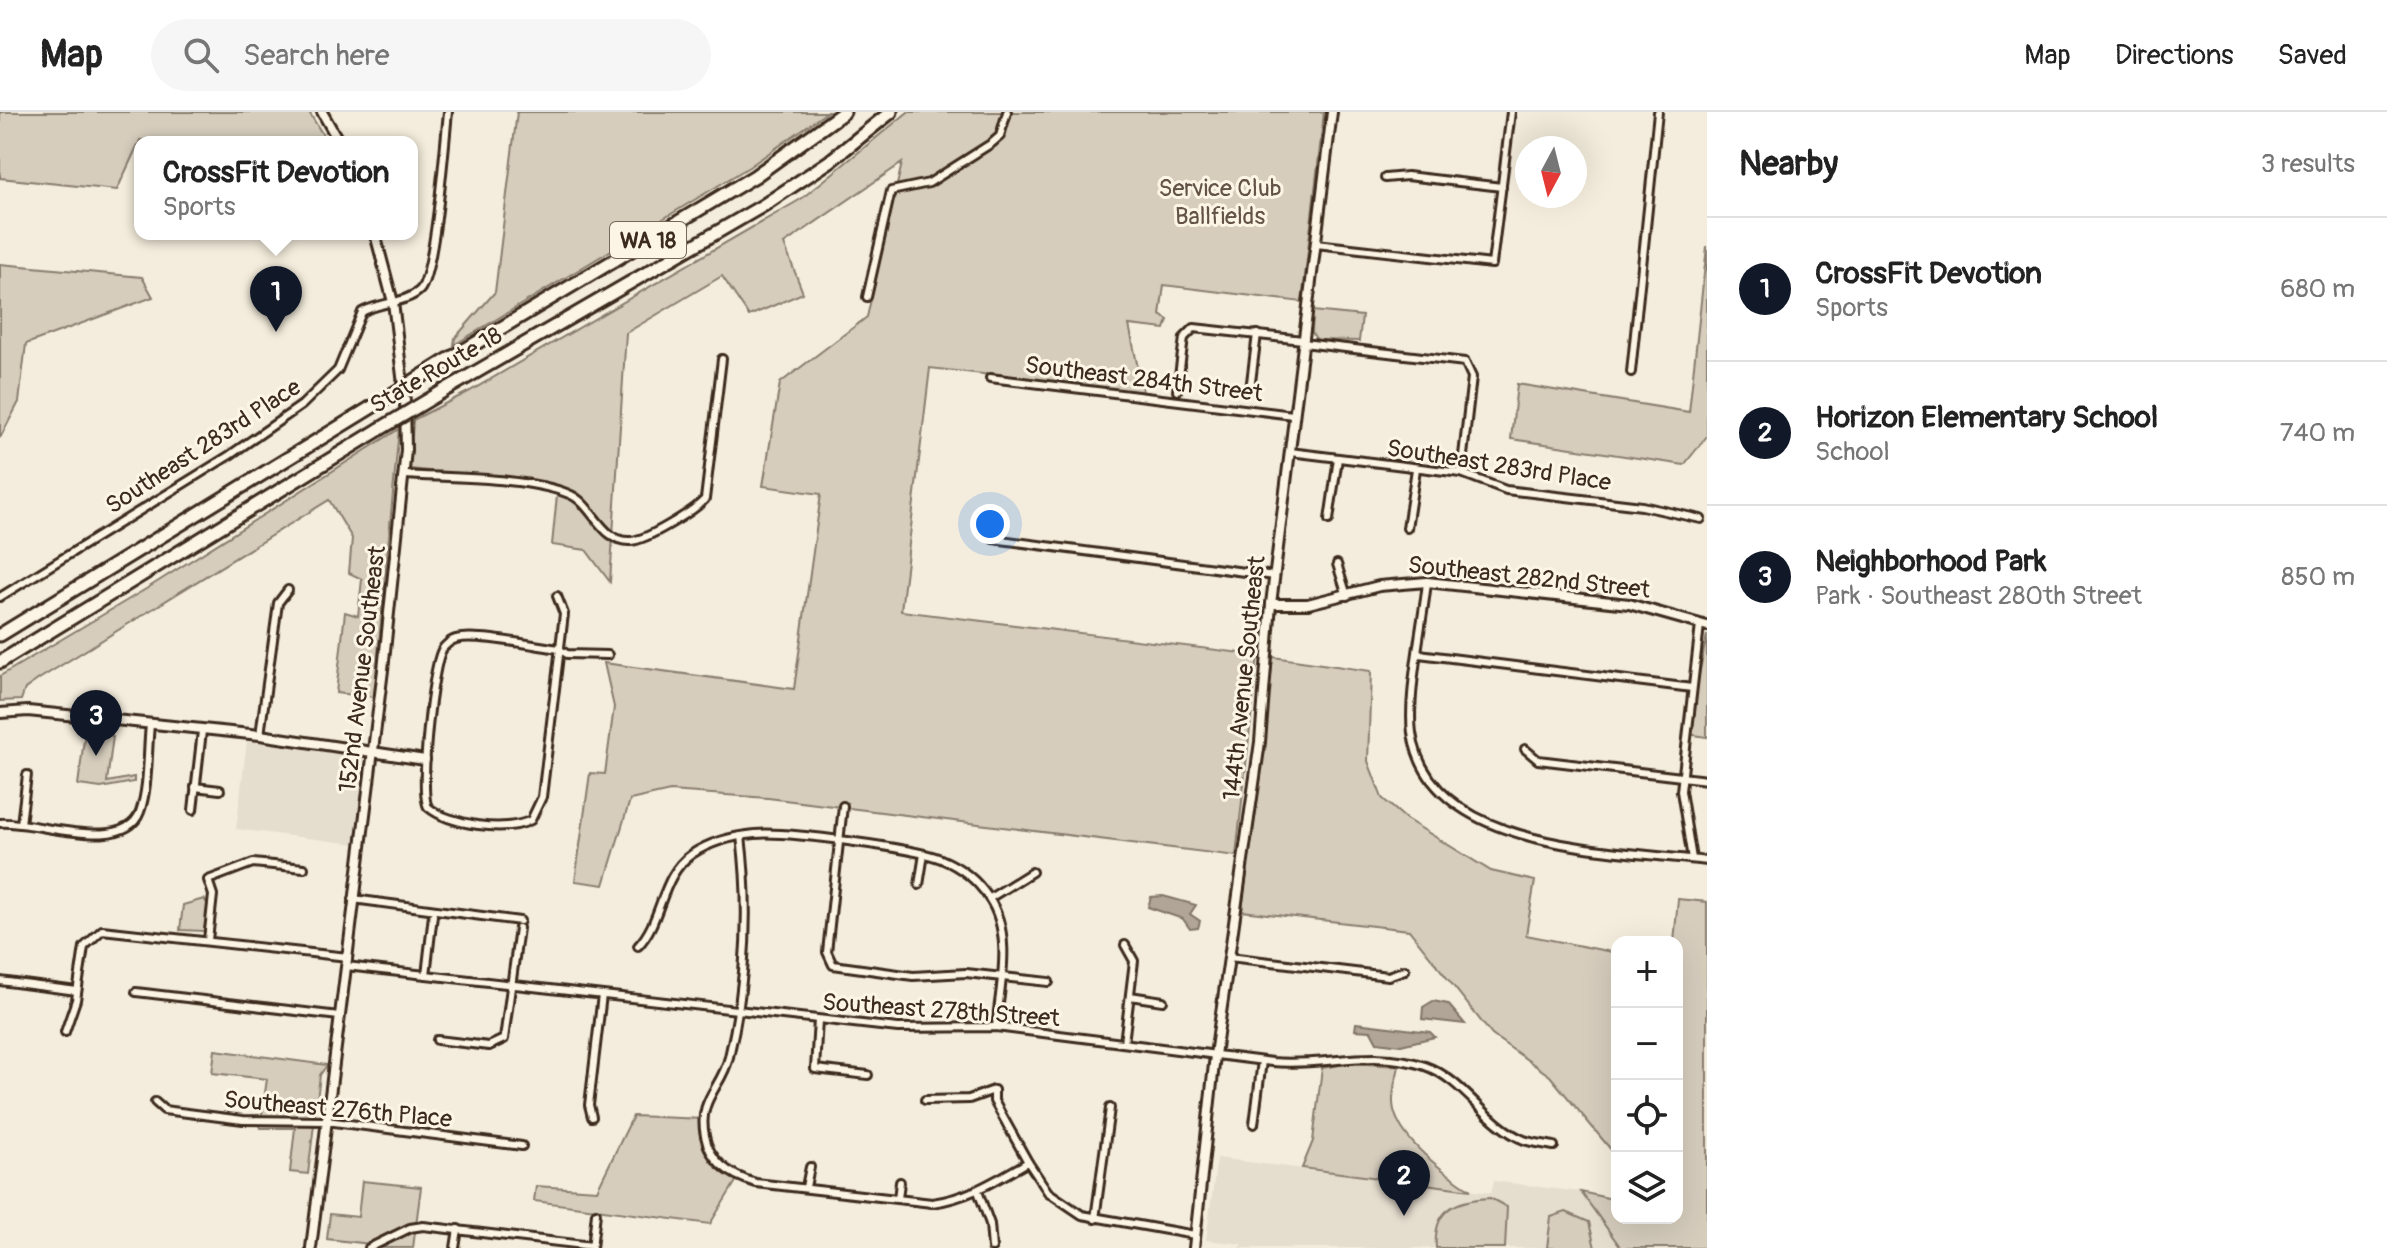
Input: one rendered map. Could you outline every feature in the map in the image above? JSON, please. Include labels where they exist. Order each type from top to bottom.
[{"type":"highway","name":"State Route 18","points":[[0,635],[446,361],[755,176],[844,112]]},
{"type":"highway","name":"State Route 18","points":[[0,662],[445,390],[764,205],[830,161],[891,112]]},
{"type":"street","points":[[322,112],[336,136]]},
{"type":"street","points":[[393,302],[414,294],[425,279],[448,112]]},
{"type":"street","points":[[867,297],[891,191],[929,183],[992,143],[1000,136],[1007,112]]},
{"type":"street","name":"144th Avenue Southeast","points":[[1194,1248],[1215,1055],[1260,742],[1271,604],[1332,112]]},
{"type":"street","points":[[1316,244],[1492,264],[1511,112]]},
{"type":"street","points":[[1631,372],[1658,112]]},
{"type":"street","points":[[1385,178],[1407,176],[1502,187]]},
{"type":"street","name":"152nd Avenue Southeast","points":[[311,1248],[373,753],[404,475],[405,401],[393,302],[377,240]]},
{"type":"street","name":"Southeast 283rd Place","points":[[0,597],[230,455],[302,405],[338,370],[362,312],[393,302]]},
{"type":"street","points":[[1177,391],[1184,338],[1189,331],[1198,327],[1459,359],[1470,367],[1472,377],[1461,473]]},
{"type":"street","points":[[1250,390],[1257,334]]},
{"type":"street","points":[[404,475],[506,482],[572,494],[603,529],[630,542],[695,509],[705,499],[722,359]]},
{"type":"street","name":"Southeast 284th Street","points":[[990,378],[1293,415]]},
{"type":"street","name":"Southeast 283rd Place","points":[[1290,452],[1461,473],[1506,490],[1642,506],[1701,519]]},
{"type":"street","points":[[1329,520],[1338,458]]},
{"type":"street","points":[[1407,528],[1416,469]]},
{"type":"street","points":[[993,539],[1275,576]]},
{"type":"street","points":[[1337,564],[1347,596]]},
{"type":"street","points":[[1427,582],[1410,718],[1415,747],[1429,778],[1456,803],[1510,833],[1539,842],[1707,861]]},
{"type":"street","name":"Southeast 282nd Street","points":[[1271,604],[1308,604],[1379,586],[1427,582],[1629,604],[1704,626]]},
{"type":"street","points":[[260,735],[278,603],[288,590]]},
{"type":"street","points":[[557,596],[564,614],[559,649],[542,797],[531,820],[510,826],[486,824],[449,819],[428,807],[422,785],[437,666],[441,651],[449,643],[454,639],[474,638],[559,649],[567,654],[608,655]]},
{"type":"street","points":[[1692,859],[1682,777],[1692,688],[1704,626]]},
{"type":"street","points":[[1419,654],[1692,688]]},
{"type":"street","points":[[0,713],[28,711],[260,735],[425,760]]},
{"type":"street","points":[[0,823],[102,834],[126,828],[141,809],[150,725]]},
{"type":"street","points":[[193,810],[202,731]]},
{"type":"street","points":[[1525,749],[1538,760],[1707,780]]},
{"type":"street","points":[[21,824],[27,775]]},
{"type":"street","points":[[195,787],[220,790]]},
{"type":"street","points":[[843,806],[827,952],[833,965],[913,976],[947,973],[1049,982]]},
{"type":"street","points":[[638,946],[653,925],[664,891],[675,871],[689,856],[720,841],[759,834],[924,854],[950,863],[970,876],[990,898],[1001,930],[996,1027]]},
{"type":"street","points":[[741,836],[748,909],[736,1010],[729,1060],[704,1111],[706,1143],[719,1164],[747,1181],[932,1203],[955,1200],[978,1191],[1028,1162]]},
{"type":"street","points":[[919,885],[924,854]]},
{"type":"street","points":[[208,940],[213,895],[208,880],[253,863],[304,868]]},
{"type":"street","points":[[990,898],[1032,872]]},
{"type":"street","points":[[353,899],[519,924],[507,1032],[500,1042],[489,1046],[437,1040]]},
{"type":"street","points":[[426,975],[433,915]]},
{"type":"street","name":"Southeast 278th Street","points":[[77,991],[82,955],[93,935],[102,930],[116,929],[208,940],[426,975],[818,1020],[920,1030],[996,1027],[1297,1065],[1364,1056],[1425,1066],[1455,1084],[1510,1132],[1530,1141],[1554,1146]]},
{"type":"street","points":[[1124,1043],[1134,961],[1125,945]]},
{"type":"street","points":[[1229,957],[1388,976],[1405,970]]},
{"type":"street","points":[[0,981],[77,991],[65,1032]]},
{"type":"street","points":[[136,992],[339,1016]]},
{"type":"street","points":[[592,1117],[589,1105],[602,995]]},
{"type":"street","points":[[1130,996],[1163,1001]]},
{"type":"street","points":[[818,1020],[815,1069],[868,1075]]},
{"type":"street","points":[[1254,1124],[1262,1061]]},
{"type":"street","points":[[925,1100],[969,1099],[994,1090],[994,1101],[1028,1162],[1058,1201],[1095,1219],[1195,1235]]},
{"type":"street","name":"Southeast 276th Place","points":[[155,1102],[164,1110],[243,1120],[326,1121],[522,1146]]},
{"type":"street","points":[[1095,1219],[1110,1108]]},
{"type":"street","points":[[806,1187],[810,1167]]},
{"type":"street","points":[[898,1199],[900,1182]]},
{"type":"street","points":[[978,1191],[990,1224],[992,1248]]},
{"type":"street","points":[[369,1248],[417,1226],[592,1247],[596,1213]]},
{"type":"street","points":[[455,1248],[458,1229]]},
{"type":"street","points":[[531,1248],[533,1238]]},
{"type":"shaded area","points":[[247,741],[356,754],[364,759],[355,844],[236,829]]},
{"type":"shaded area","points":[[1163,896],[1196,905],[1190,914],[1200,921],[1198,928],[1190,929],[1183,919],[1148,907],[1151,897]]},
{"type":"shaded area","points":[[1433,1001],[1448,1004],[1465,1024],[1422,1019],[1423,1007]]},
{"type":"shaded area","points":[[1356,1023],[1430,1032],[1435,1037],[1401,1045],[1377,1042],[1371,1031],[1355,1030]]},
{"type":"shaded area","points":[[1217,1158],[1491,1193],[1494,1181],[1581,1192],[1621,1248],[1241,1248],[1241,1244],[1206,1240]]},
{"type":"green space","points":[[0,112],[309,112],[323,136],[134,136],[134,153],[117,190],[0,178]]},
{"type":"green space","points":[[517,112],[827,112],[749,167],[454,345],[455,338],[495,292]]},
{"type":"green space","name":"Service Club Ballfields","points":[[908,112],[1324,112],[1302,302],[1164,285],[1160,315],[1168,320],[1165,329],[1129,325],[1143,392],[930,368],[901,611],[1258,655],[1236,856],[768,798],[670,791],[630,800],[604,885],[575,881],[590,773],[605,774],[614,707],[604,663],[794,689],[821,494],[763,486],[780,383],[867,317],[902,163],[784,244],[803,293],[749,316],[722,276],[626,333],[610,582],[586,550],[552,545],[558,485],[410,469],[413,420],[470,391],[801,199]]},
{"type":"green space","points":[[1707,246],[1707,436],[1684,465],[1511,439],[1517,384],[1689,412]]},
{"type":"green space","points":[[0,264],[142,277],[153,297],[26,344],[19,402],[0,438]]},
{"type":"green space","points":[[1313,311],[1362,316],[1359,341],[1317,340],[1312,333]]},
{"type":"green space","points":[[399,429],[374,697],[336,693],[345,612],[358,616],[362,579],[349,573],[352,538],[329,500],[39,679],[25,689],[21,700],[0,701],[0,676],[146,589]]},
{"type":"green space","points":[[1707,635],[1707,737],[1687,734]]},
{"type":"green space","points":[[1273,657],[1371,671],[1368,761],[1382,798],[1406,819],[1491,871],[1535,881],[1526,935],[1611,952],[1611,1150],[1550,1076],[1492,1035],[1409,930],[1242,911]]},
{"type":"green space","points":[[85,732],[113,736],[107,782],[134,777],[134,782],[101,788],[78,785]]},
{"type":"green space","points":[[204,899],[208,905],[204,931],[180,930],[183,905]]},
{"type":"green space","points":[[1678,899],[1707,902],[1707,1248],[1621,1248],[1581,1192],[1611,1199],[1611,1224],[1683,1224],[1683,936],[1675,936]]},
{"type":"green space","points":[[215,1050],[327,1065],[320,1075],[308,1174],[290,1172],[295,1128],[260,1128],[267,1079],[212,1073]]},
{"type":"green space","points":[[1351,1063],[1399,1066],[1393,1103],[1402,1129],[1423,1153],[1471,1190],[1302,1168],[1313,1141],[1322,1068]]},
{"type":"green space","points":[[633,1116],[703,1119],[710,1152],[738,1178],[710,1224],[534,1201],[536,1186],[597,1190]]},
{"type":"green space","points":[[362,1181],[421,1187],[413,1248],[379,1248],[379,1245],[327,1239],[330,1214],[358,1217]]},
{"type":"green space","points":[[1490,1198],[1507,1207],[1505,1248],[1436,1248],[1438,1224],[1448,1210],[1466,1201]]},
{"type":"green space","points":[[1566,1212],[1589,1222],[1595,1248],[1547,1248],[1551,1217]]},
{"type":"place","name":"CrossFit Devotion","points":[[276,332]]},
{"type":"place","name":"Neighborhood Park","points":[[96,756]]},
{"type":"place","name":"Horizon Elementary School","points":[[1404,1216]]}]
